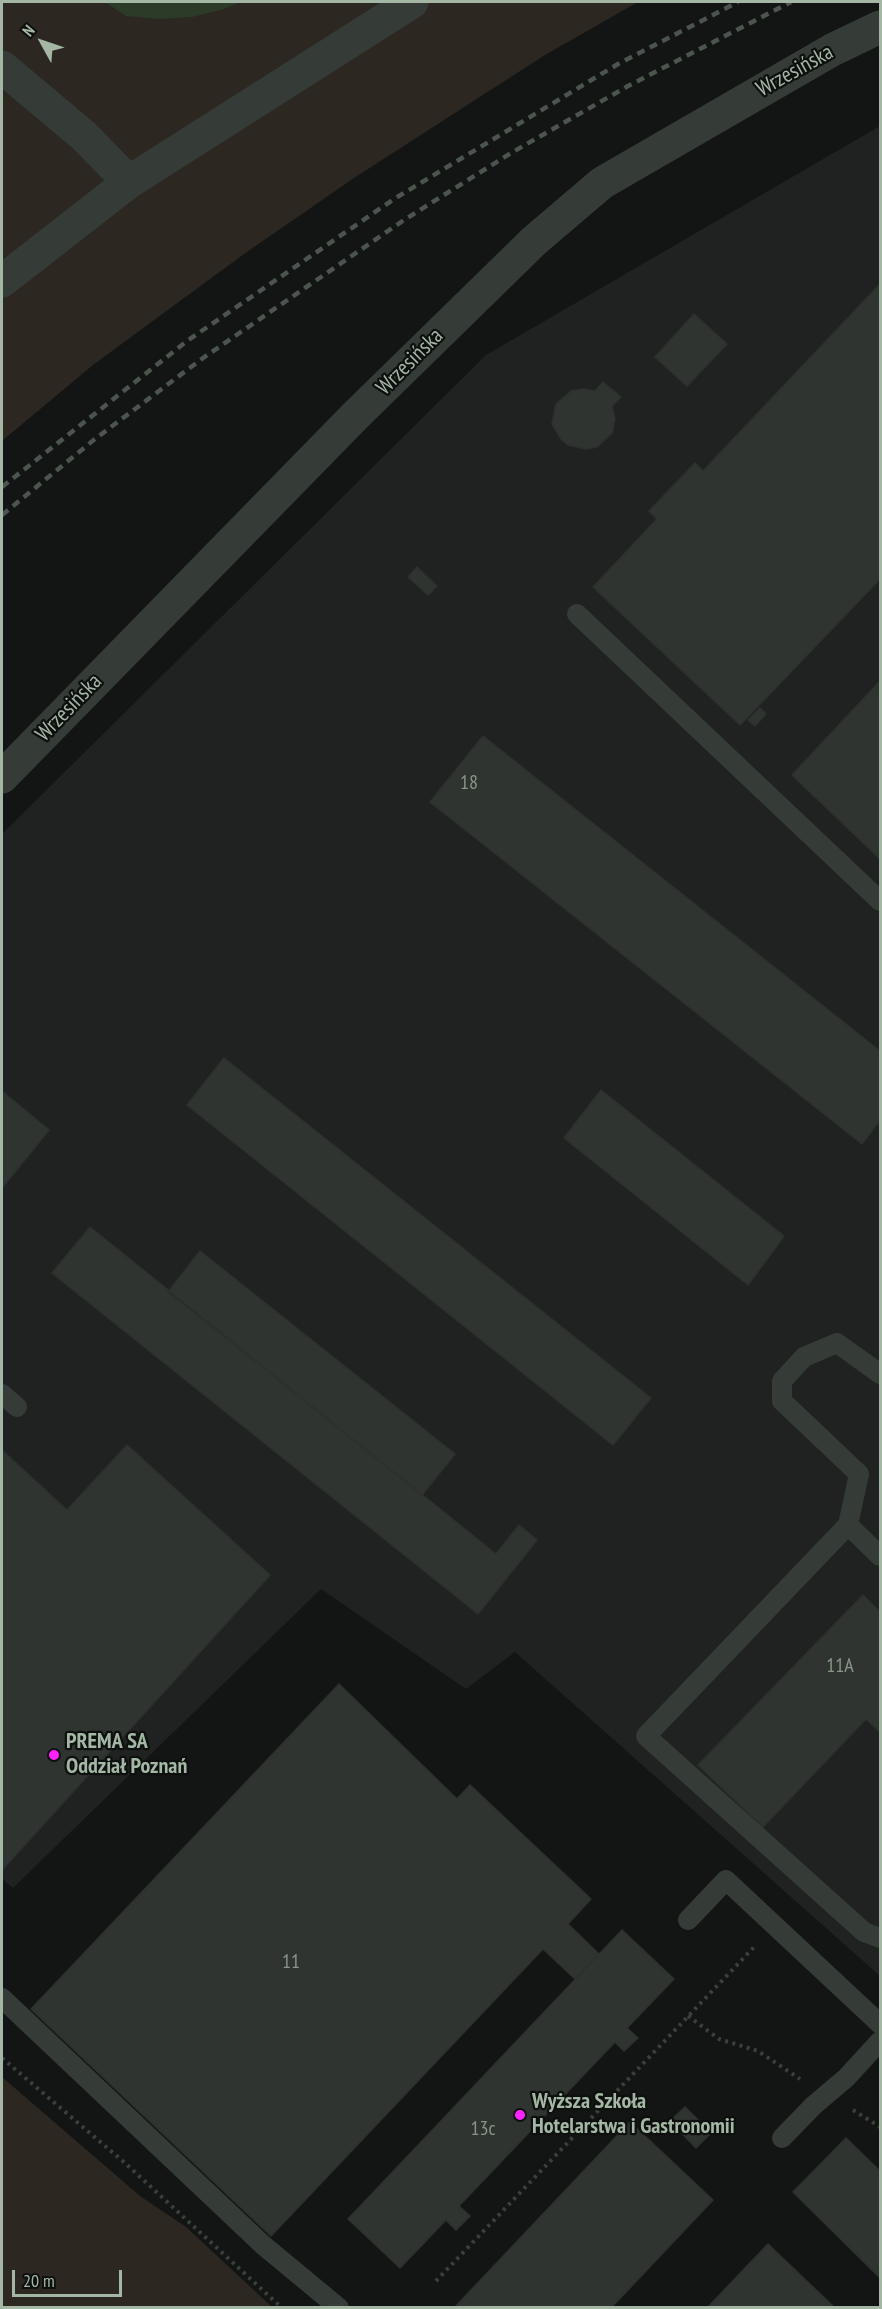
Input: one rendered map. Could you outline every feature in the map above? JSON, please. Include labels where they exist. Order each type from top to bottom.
[{"type":"street","points":[[2,280],[129,182],[412,2]]},
{"type":"street","name":"Wrzesińska","points":[[2,777],[355,416],[534,241],[602,183],[831,50],[880,27]]},
{"type":"street","points":[[2,67],[84,136],[129,182]]},
{"type":"lane","points":[[577,614],[880,901]]},
{"type":"lane","points":[[880,1374],[837,1343],[804,1358],[782,1381],[782,1401],[859,1473],[848,1525],[646,1736],[864,1932],[880,1938]]},
{"type":"lane","points":[[2,1394],[17,1407]]},
{"type":"lane","points":[[848,1525],[880,1556]]},
{"type":"lane","points":[[688,1920],[726,1880],[880,2024]]},
{"type":"lane","points":[[2,1998],[263,2245],[339,2307]]},
{"type":"lane","points":[[782,2138],[826,2094],[848,2077],[880,2042]]},
{"type":"path","points":[[436,2281],[775,1925]]},
{"type":"path","points":[[688,2016],[718,2039],[758,2051],[880,2127]]},
{"type":"path","points":[[2,2058],[125,2163],[282,2307]]},
{"type":"shaded area","points":[[2,2],[638,2],[545,55],[354,178],[244,254],[93,365],[2,441]]},
{"type":"shaded area","points":[[105,2],[241,2],[192,17],[160,19],[126,16]]},
{"type":"shaded area","points":[[880,126],[880,1976],[515,1652],[466,1689],[321,1589],[13,1888],[2,1879],[2,834],[486,355]]},
{"type":"shaded area","points":[[2,2077],[140,2196],[186,2227],[272,2307],[2,2307]]},
{"type":"building","points":[[880,284],[880,579],[740,725],[593,587],[657,519],[649,511],[695,463],[703,471]]},
{"type":"building","points":[[694,314],[727,344],[687,386],[655,357]]},
{"type":"building","points":[[603,382],[621,397],[612,406],[615,419],[612,433],[597,447],[586,449],[568,445],[561,439],[552,424],[556,404],[571,391],[583,389],[595,391]]},
{"type":"building","points":[[417,567],[437,586],[428,595],[408,577]]},
{"type":"building","points":[[880,681],[880,859],[792,775]]},
{"type":"building","points":[[760,708],[766,714],[755,726],[748,720]]},
{"type":"building","points":[[483,736],[880,1051],[880,1120],[862,1144],[430,802]]},
{"type":"building","points":[[224,1058],[651,1398],[613,1445],[187,1105]]},
{"type":"building","points":[[601,1090],[784,1236],[748,1285],[564,1138]]},
{"type":"building","points":[[2,1091],[49,1130],[2,1188]]},
{"type":"building","points":[[90,1227],[496,1554],[519,1525],[537,1540],[478,1614],[52,1273]]},
{"type":"building","points":[[200,1251],[455,1454],[422,1495],[168,1292]]},
{"type":"building","name":"PREMA SA Oddział Poznań","points":[[127,1445],[270,1575],[2,1870],[2,1450],[67,1510]]},
{"type":"building","points":[[863,1595],[880,1612],[880,1732],[866,1719],[763,1827],[698,1765]]},
{"type":"building","points":[[339,1684],[457,1799],[470,1785],[591,1899],[568,1924],[599,1954],[575,1979],[543,1949],[271,2236],[31,2009]]},
{"type":"building","points":[[622,1930],[674,1979],[627,2028],[638,2038],[624,2051],[615,2042],[459,2206],[470,2216],[456,2230],[446,2220],[400,2268],[348,2219]]},
{"type":"building","points":[[685,2107],[711,2133],[696,2148],[670,2121]]},
{"type":"building","points":[[630,2122],[713,2200],[611,2308],[454,2308]]},
{"type":"building","points":[[846,2138],[880,2171],[880,2278],[793,2192]]},
{"type":"building","points":[[768,2244],[835,2308],[707,2308]]},
{"type":"railway","points":[[2,487],[187,341],[394,199],[618,64],[738,2]]},
{"type":"railway","points":[[2,515],[95,439],[203,358],[404,220],[511,153],[628,86],[791,2]]},
{"type":"place","name":"PREMA SA Oddział Poznań","points":[[54,1755]]},
{"type":"place","name":"Wyższa Szkoła Hotelarstwa i Gastronomii","points":[[520,2115]]}]
